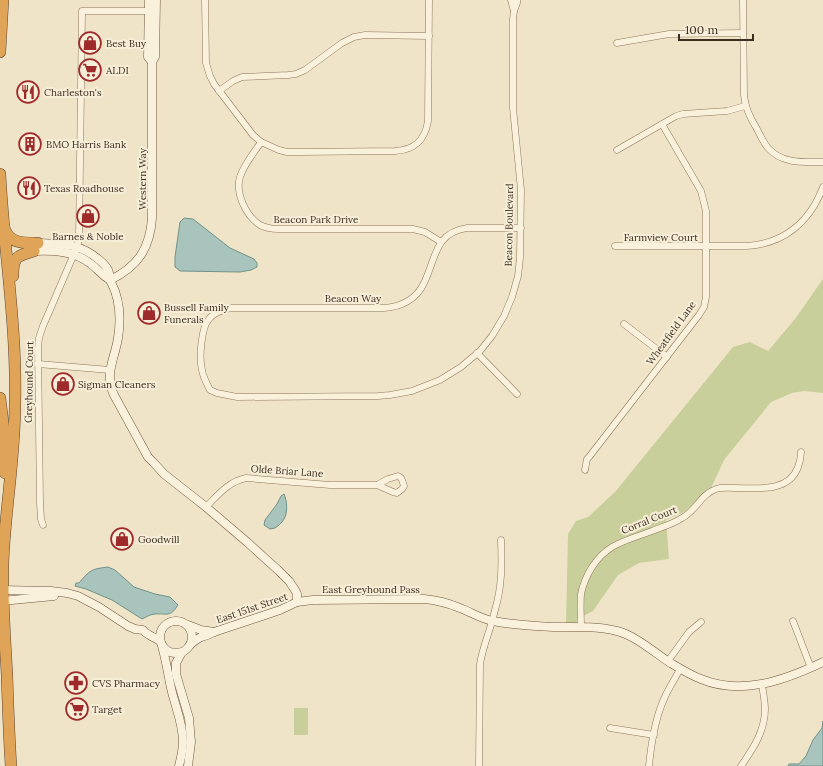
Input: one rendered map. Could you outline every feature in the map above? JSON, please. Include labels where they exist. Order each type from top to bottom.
[{"type":"highway","points":[[0,52],[3,0]]},
{"type":"highway","points":[[0,174],[2,214],[15,349],[15,421],[13,457],[4,537]]},
{"type":"highway","points":[[2,214],[5,230],[8,235],[14,240],[36,247]]},
{"type":"highway","points":[[12,313],[15,260],[20,255],[36,247]]},
{"type":"highway","points":[[0,398],[5,447],[4,537],[1,596],[11,766]]},
{"type":"street","name":"Western Way","points":[[149,0],[148,57],[152,62]]},
{"type":"street","name":"Western Way","points":[[110,280],[120,275],[133,264],[148,243],[150,234],[152,218],[152,62],[155,57],[156,0]]},
{"type":"street","points":[[205,0],[206,63],[210,76],[219,91],[253,135],[261,142],[279,150],[300,152],[394,152],[406,150],[419,142],[426,130],[428,121],[429,0]]},
{"type":"street","name":"Beacon Boulevard","points":[[511,0],[514,11]]},
{"type":"street","name":"Beacon Boulevard","points":[[205,380],[210,390],[230,396],[390,395],[412,391],[440,380],[461,367],[486,343],[504,316],[517,281],[519,267],[521,228],[520,184],[513,108],[513,23],[517,0]]},
{"type":"street","points":[[743,0],[744,95],[745,106],[749,115],[763,141],[773,152],[784,159],[791,161],[823,162]]},
{"type":"street","name":"Greyhound Court","points":[[42,525],[40,503],[38,342],[42,326],[75,251],[78,238],[82,10],[149,11]]},
{"type":"street","points":[[617,43],[669,34],[743,33]]},
{"type":"street","points":[[219,91],[233,81],[242,77],[288,75],[300,72],[342,43],[354,37],[365,35],[429,36]]},
{"type":"street","points":[[618,150],[676,116],[683,114],[728,111],[745,106]]},
{"type":"street","name":"Wheatfield Lane","points":[[585,470],[587,459],[704,307],[706,297],[706,211],[701,192],[662,124]]},
{"type":"street","name":"Beacon Park Drive","points":[[261,142],[242,172],[239,186],[240,197],[246,209],[252,218],[260,225],[266,228],[278,230],[413,229],[425,232],[441,242]]},
{"type":"street","name":"Farmview Court","points":[[615,246],[757,246],[774,241],[801,223],[817,202],[823,187]]},
{"type":"street","points":[[441,242],[452,233],[464,228],[521,228]]},
{"type":"street","name":"Beacon Way","points":[[205,380],[202,370],[202,337],[208,319],[214,314],[231,308],[384,308],[398,306],[407,302],[422,286],[441,242]]},
{"type":"street","points":[[36,247],[66,252],[88,251],[109,271],[110,280],[116,291],[120,314],[118,338],[110,370],[112,390],[148,457],[156,467],[206,507],[278,571],[295,590],[298,602]]},
{"type":"street","points":[[624,324],[666,357]]},
{"type":"street","points":[[477,353],[517,394]]},
{"type":"street","points":[[38,364],[110,370]]},
{"type":"street","name":"Corral Court","points":[[581,627],[580,603],[583,586],[592,568],[599,558],[606,552],[621,543],[684,518],[703,497],[714,490],[725,488],[773,488],[783,484],[796,472],[800,462],[801,452]]},
{"type":"street","name":"Olde Briar Lane","points":[[206,507],[231,483],[246,478],[330,485],[377,485]]},
{"type":"street","points":[[479,766],[480,664],[483,648],[495,612],[500,588],[502,575],[501,540]]},
{"type":"street","points":[[1,596],[54,596],[87,600],[135,629],[143,630],[163,626]]},
{"type":"street","name":"East Greyhound Pass","points":[[298,602],[313,600],[424,599],[441,601],[492,621],[532,625],[604,628],[619,631],[632,637],[680,669],[700,679],[720,685],[743,687],[762,684],[778,680],[823,662]]},
{"type":"street","name":"East 151st Street","points":[[190,645],[201,637],[280,610],[298,602]]},
{"type":"street","points":[[179,766],[183,742],[182,728],[159,636],[160,630],[163,626],[172,620],[183,622],[190,629],[192,635],[190,645],[182,652],[176,663],[176,674],[189,718],[191,742],[188,766]]},
{"type":"street","points":[[794,621],[811,668]]},
{"type":"street","points":[[668,661],[689,632],[700,622]]},
{"type":"street","name":"East 151st Street","points":[[187,625],[201,630],[214,632]]},
{"type":"street","points":[[143,630],[144,633],[151,635],[161,643],[166,650],[177,653],[182,652]]},
{"type":"street","points":[[648,766],[658,715],[664,699],[680,669]]},
{"type":"street","points":[[741,766],[758,738],[763,726],[765,709],[762,684]]},
{"type":"street","points":[[610,728],[654,735]]},
{"type":"green space","points":[[823,279],[823,393],[804,391],[792,393],[771,402],[724,460],[711,488],[684,512],[666,520],[669,559],[639,563],[618,575],[593,611],[577,619],[576,624],[566,623],[568,534],[576,521],[588,517],[615,492],[733,347],[750,342],[768,351],[795,319]]},
{"type":"green space","points":[[294,708],[308,708],[308,735],[294,735]]},
{"type":"water","points":[[184,218],[193,219],[230,248],[254,259],[257,263],[257,267],[240,272],[180,271],[175,267],[175,257],[180,222]]},
{"type":"water","points":[[284,494],[287,506],[285,516],[279,525],[270,529],[264,525],[265,520],[281,496]]},
{"type":"water","points":[[108,567],[115,570],[134,587],[170,597],[178,605],[173,612],[153,614],[142,619],[112,600],[75,586],[76,583],[79,583],[91,571]]},
{"type":"water","points":[[823,721],[823,766],[788,766],[789,764],[799,764],[806,756],[813,740],[822,728]]},
{"type":"place","name":"Best Buy","points":[[90,43]]},
{"type":"place","name":"ALDI","points":[[90,70]]},
{"type":"place","name":"Charleston's","points":[[28,92]]},
{"type":"place","name":"BMO Harris Bank","points":[[30,144]]},
{"type":"place","name":"Texas Roadhouse","points":[[29,188]]},
{"type":"place","name":"Barnes & Noble","points":[[88,216]]},
{"type":"place","name":"Bussell Family Funerals","points":[[149,313]]},
{"type":"place","name":"Sigman Cleaners","points":[[63,384]]},
{"type":"place","name":"Goodwill","points":[[122,539]]},
{"type":"place","name":"CVS Pharmacy","points":[[76,683]]},
{"type":"place","name":"Target","points":[[77,709]]}]
